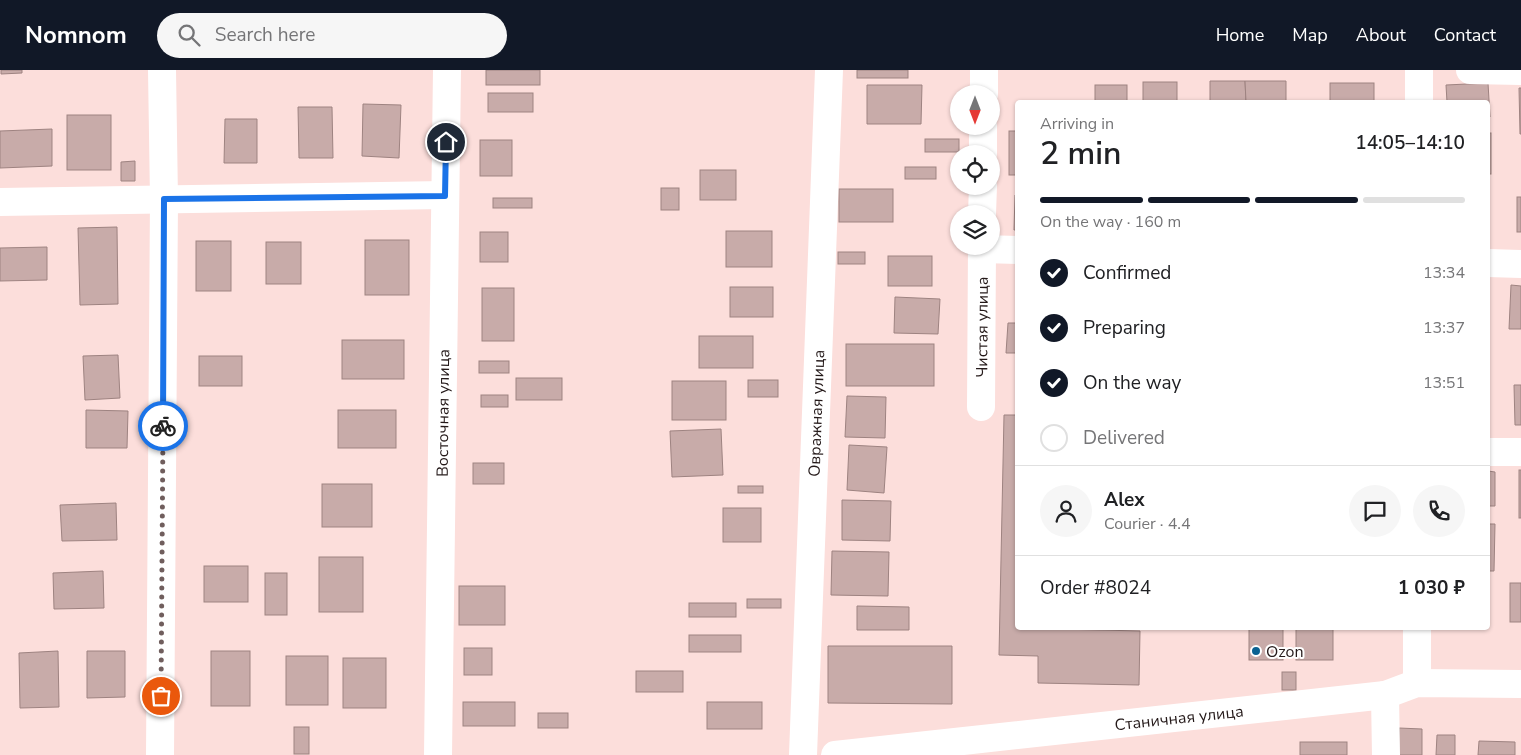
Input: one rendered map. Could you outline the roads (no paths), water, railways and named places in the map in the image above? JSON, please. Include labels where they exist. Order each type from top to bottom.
[{"type":"street","points":[[160,755],[164,199],[162,70]]},
{"type":"street","name":"Восточная улица","points":[[438,755],[446,70]]},
{"type":"street","name":"Овражная улица","points":[[803,755],[828,70]]},
{"type":"street","points":[[984,70],[984,85]]},
{"type":"street","points":[[1419,70],[1419,100]]},
{"type":"street","points":[[1470,70],[1521,71]]},
{"type":"street","points":[[0,202],[445,196]]},
{"type":"street","points":[[1000,249],[1015,250]]},
{"type":"street","name":"Чистая улица","points":[[981,408],[982,255]]},
{"type":"street","points":[[1490,263],[1521,264]]},
{"type":"street","points":[[1490,452],[1521,452]]},
{"type":"street","points":[[1417,630],[1417,683]]},
{"type":"street","name":"Станичная улица","points":[[835,755],[1385,695],[1417,683],[1521,684]]},
{"type":"street","points":[[1385,695],[1386,755]]},
{"type":"place","name":"Ozon","points":[[1256,651]]}]
